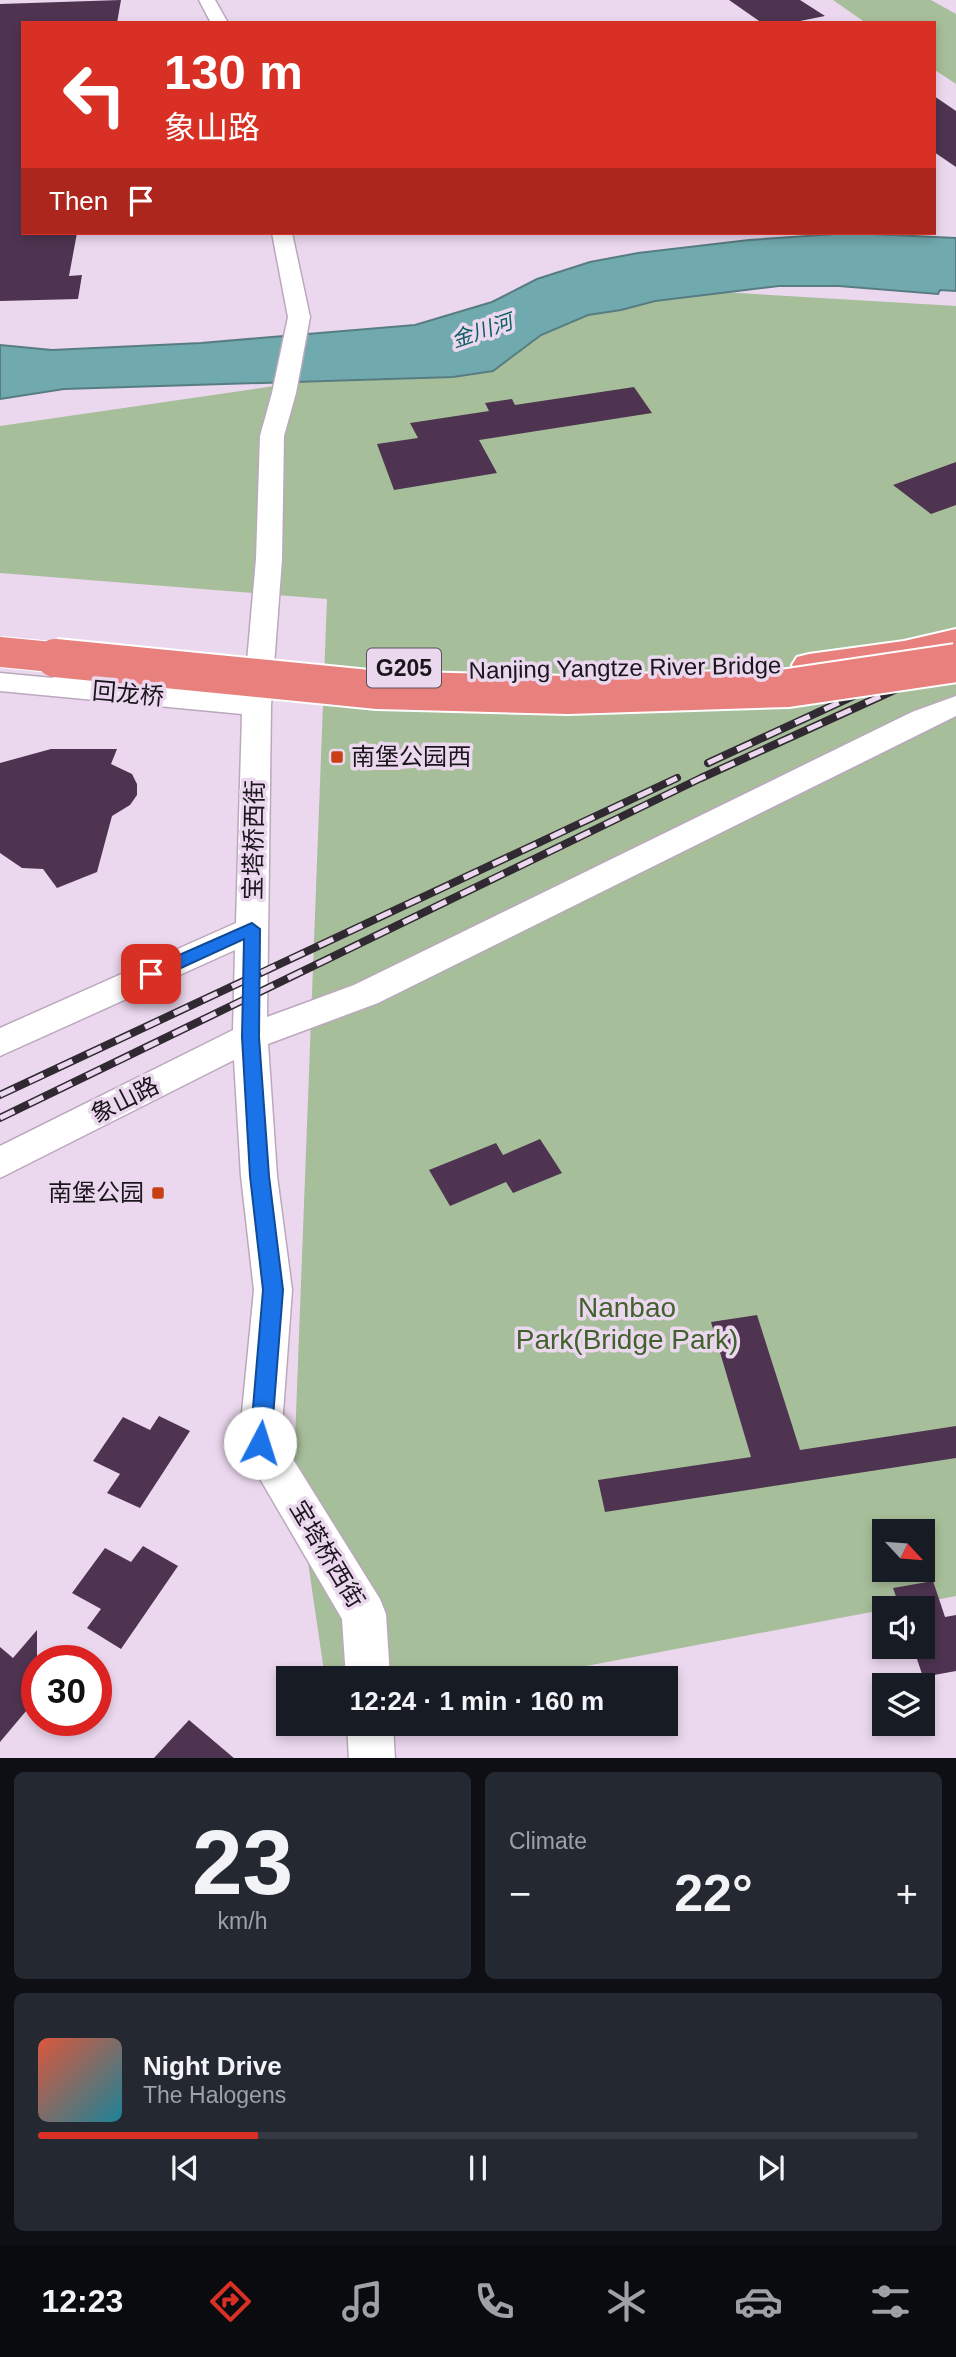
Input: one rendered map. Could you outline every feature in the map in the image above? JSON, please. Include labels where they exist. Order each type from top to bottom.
[{"type":"highway","name":"Nanjing Yangtze River Bridge","points":[[0,631],[392,667],[536,674],[809,665],[904,651],[956,639]]},
{"type":"highway","name":"Nanjing Yangtze River Bridge","points":[[0,652],[378,691],[569,695],[788,688],[956,663]]},
{"type":"street","points":[[207,0],[219,21]]},
{"type":"street","name":"宝塔桥西街","points":[[282,235],[299,317],[284,393],[272,436],[269,559],[257,706],[250,1037],[259,1176],[273,1290],[260,1443],[364,1614],[367,1666]]},
{"type":"street","name":"回龙桥","points":[[0,682],[257,706]]},
{"type":"street","name":"象山路","points":[[0,1163],[250,1037],[366,994],[922,719],[956,705]]},
{"type":"street","points":[[0,1043],[252,929]]},
{"type":"street","points":[[371,1736],[372,1758]]},
{"type":"green space","points":[[833,0],[931,0],[956,14],[956,84],[936,71],[936,21],[863,21]]},
{"type":"green space","name":"Nanbao Park(Bridge Park)","points":[[671,289],[956,306],[956,1596],[935,1600],[935,1596],[872,1596],[872,1612],[586,1666],[323,1666],[294,1467],[327,599],[0,573],[0,426],[351,375]]},
{"type":"water","name":"金川河","points":[[822,235],[956,238],[956,291],[940,290],[938,294],[839,286],[779,286],[655,301],[588,315],[541,335],[493,371],[453,377],[64,389],[0,399],[0,345],[52,350],[201,343],[415,325],[492,302],[537,279],[590,262],[638,253],[749,240]]},
{"type":"building","points":[[121,0],[117,21],[21,21],[21,235],[77,235],[69,276],[82,275],[78,299],[0,301],[0,4]]},
{"type":"building","points":[[729,0],[800,0],[825,16],[800,21],[759,21]]},
{"type":"building","points":[[936,97],[956,111],[956,167],[936,153]]},
{"type":"building","points":[[634,387],[652,413],[479,440],[497,473],[394,490],[377,444],[418,438],[410,423],[489,411],[485,403],[512,399],[515,405]]},
{"type":"building","points":[[956,462],[956,505],[931,514],[893,485]]},
{"type":"building","points":[[51,749],[117,749],[111,764],[132,774],[137,784],[137,795],[130,805],[112,816],[97,872],[57,888],[43,869],[22,868],[0,853],[0,763]]},
{"type":"building","points":[[540,1139],[562,1173],[513,1193],[506,1182],[450,1206],[429,1170],[496,1143],[503,1155]]},
{"type":"building","points":[[757,1315],[800,1450],[956,1426],[956,1458],[605,1512],[598,1480],[751,1457],[711,1322]]},
{"type":"building","points":[[159,1416],[190,1431],[140,1508],[107,1493],[120,1474],[93,1461],[123,1417],[150,1430]]},
{"type":"building","points":[[143,1546],[178,1566],[121,1649],[87,1628],[101,1609],[72,1593],[105,1548],[131,1562]]},
{"type":"building","points":[[933,1582],[945,1617],[956,1615],[956,1671],[935,1675],[922,1673],[917,1659],[935,1659],[935,1596],[896,1596],[893,1588]]},
{"type":"building","points":[[37,1630],[37,1645],[24,1645]]},
{"type":"building","points":[[0,1647],[13,1658],[21,1649],[21,1717],[0,1742]]},
{"type":"building","points":[[189,1720],[234,1758],[154,1758]]},
{"type":"railway","points":[[932,659],[956,648]]},
{"type":"railway","points":[[708,763],[936,658]]},
{"type":"railway","points":[[0,1118],[701,778],[956,662]]},
{"type":"railway","points":[[0,1095],[677,778]]},
{"type":"place","name":"南堡公园西","points":[[337,757]]},
{"type":"place","name":"南堡公园","points":[[158,1193]]},
{"type":"route","points":[[151,974],[252,929],[250,1037],[259,1176],[273,1290],[260,1443]]}]
